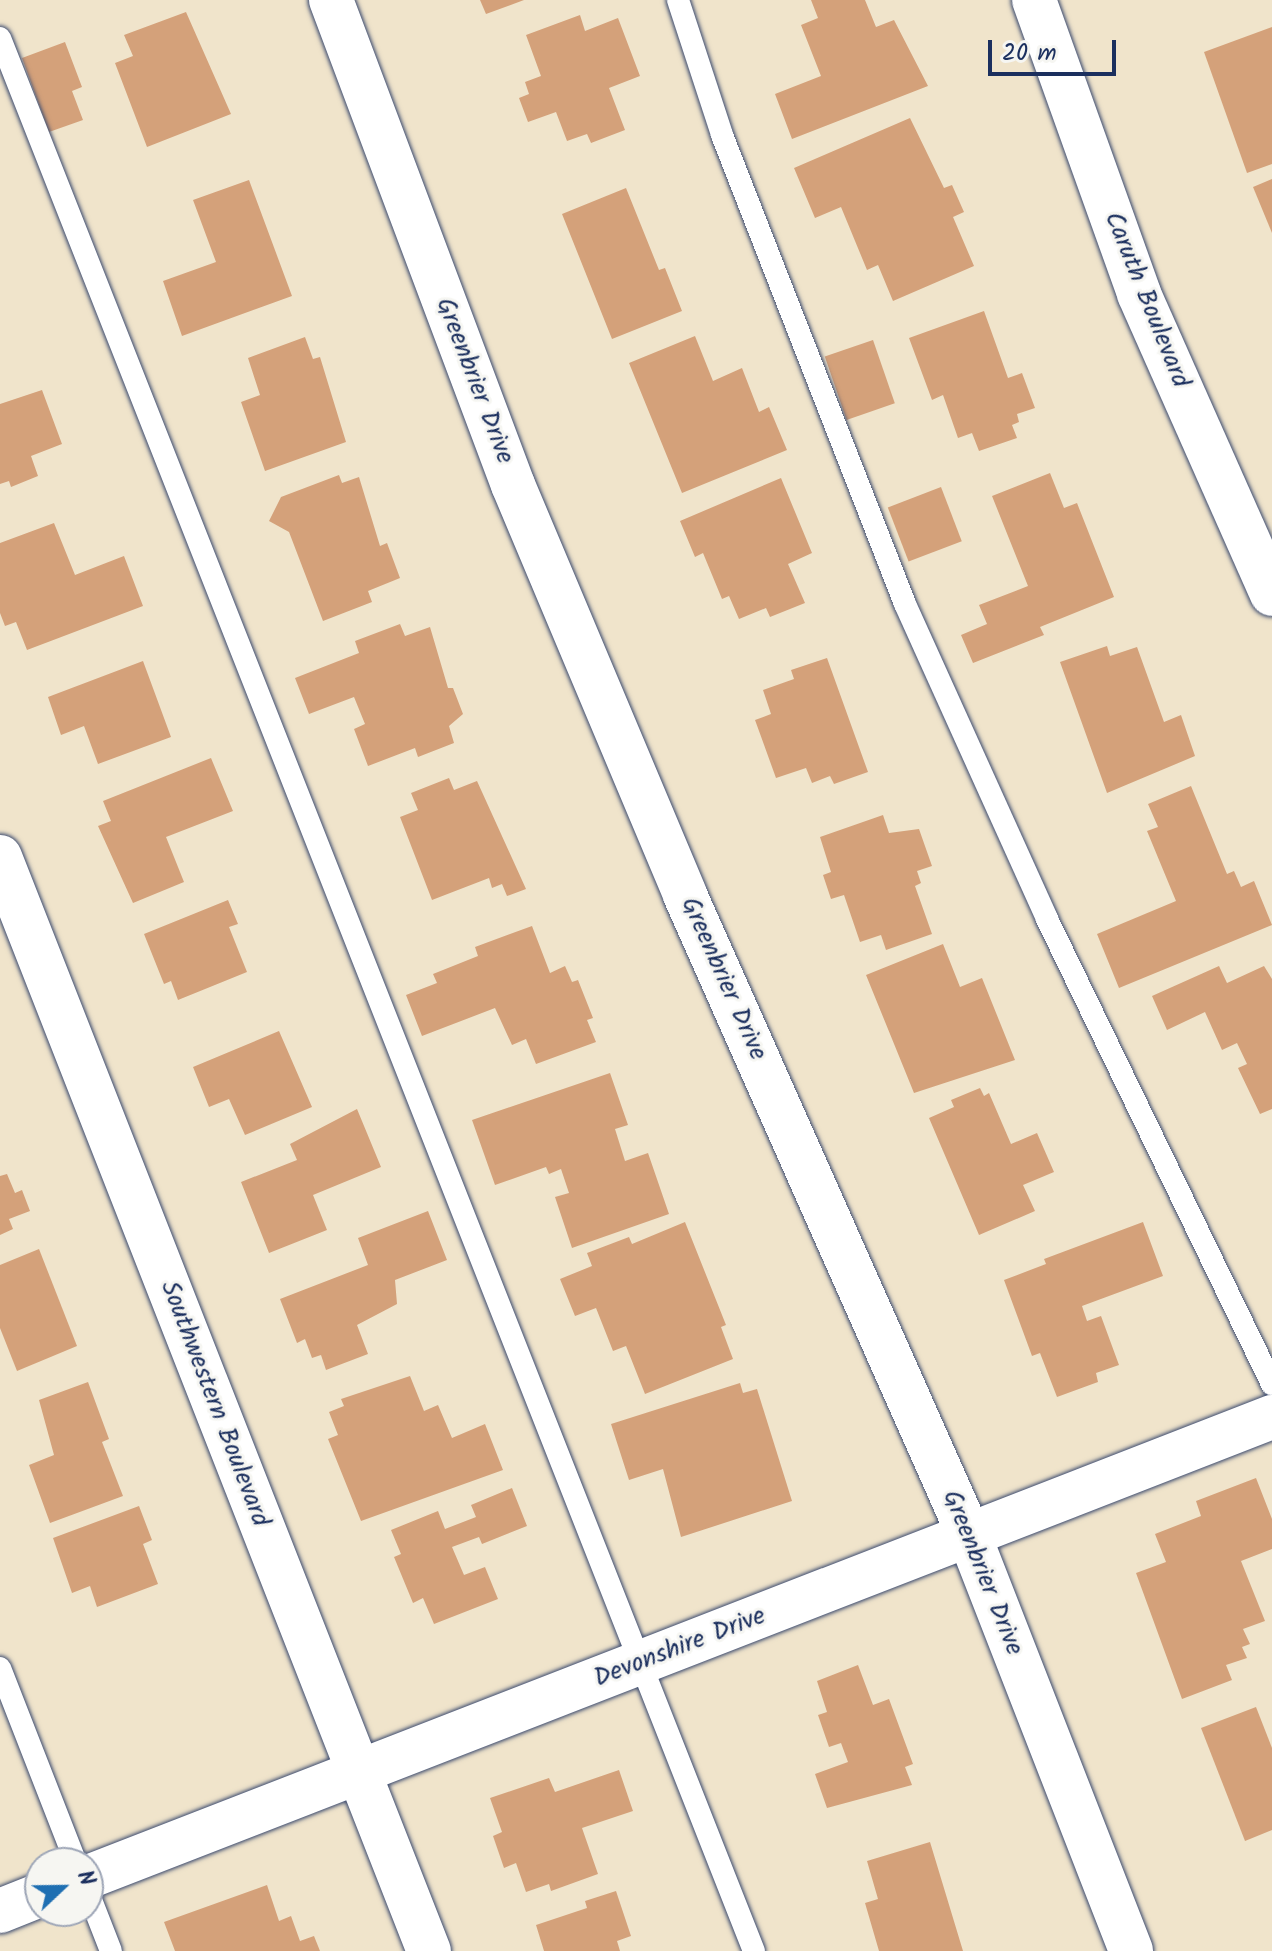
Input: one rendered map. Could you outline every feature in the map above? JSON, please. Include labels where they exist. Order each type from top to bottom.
[{"type":"street","name":"Greenbrier Drive","points":[[331,0],[513,485],[685,895],[969,1535],[1131,1951]]},
{"type":"street","name":"Caruth Boulevard","points":[[1034,0],[1139,294],[1272,594]]},
{"type":"street","name":"Southwestern Boulevard","points":[[0,857],[429,1951]]},
{"type":"street","name":"Devonshire Drive","points":[[104,1871],[1272,1417]]},
{"type":"street","points":[[0,1911],[24,1901]]},
{"type":"lane","points":[[678,0],[722,135],[905,604],[1047,919],[1272,1384]]},
{"type":"lane","points":[[0,38],[754,1951]]},
{"type":"lane","points":[[0,1668],[70,1847]]},
{"type":"lane","points":[[102,1927],[111,1951]]},
{"type":"building","points":[[480,0],[524,0],[486,14]]},
{"type":"building","points":[[811,0],[865,0],[876,27],[894,20],[928,86],[792,139],[775,94],[821,76],[801,25],[818,18]]},
{"type":"building","points":[[186,12],[231,114],[147,147],[115,63],[133,56],[124,35]]},
{"type":"building","points":[[580,15],[585,31],[618,18],[640,76],[609,88],[625,130],[591,143],[587,134],[567,141],[556,112],[528,122],[519,98],[529,94],[525,82],[541,76],[526,35]]},
{"type":"building","points":[[1272,27],[1272,164],[1247,173],[1204,52]]},
{"type":"building","points":[[65,42],[82,87],[72,91],[83,120],[49,132],[22,58]]},
{"type":"building","points":[[910,118],[944,188],[952,185],[964,212],[953,217],[974,266],[893,301],[878,265],[867,270],[841,207],[815,218],[794,168]]},
{"type":"building","points":[[1272,179],[1272,233],[1253,187]]},
{"type":"building","points":[[249,180],[292,296],[182,336],[163,281],[216,262],[193,200]]},
{"type":"building","points":[[626,188],[659,270],[665,268],[682,311],[612,339],[562,214]]},
{"type":"building","points":[[984,311],[1008,378],[1022,373],[1035,408],[1017,414],[1019,422],[1012,425],[1017,438],[979,451],[972,433],[958,438],[943,395],[932,400],[909,338]]},
{"type":"building","points":[[695,336],[713,381],[742,368],[759,412],[769,407],[787,450],[682,493],[629,363]]},
{"type":"building","points":[[305,337],[313,359],[320,357],[346,442],[265,471],[241,402],[260,395],[248,358]]},
{"type":"building","points":[[873,340],[895,403],[847,420],[825,357]]},
{"type":"building","points":[[42,390],[62,444],[31,456],[38,476],[11,487],[9,481],[0,484],[0,404]]},
{"type":"building","points":[[1050,473],[1064,508],[1077,503],[1114,597],[1040,627],[1044,635],[973,663],[961,635],[987,624],[979,605],[1028,586],[992,496]]},
{"type":"building","points":[[339,475],[342,483],[359,477],[380,546],[387,543],[400,578],[368,591],[372,602],[323,621],[289,532],[269,521],[281,497]]},
{"type":"building","points":[[781,478],[812,553],[788,564],[805,603],[770,617],[766,608],[739,619],[729,596],[722,599],[703,553],[695,557],[680,521]]},
{"type":"building","points":[[941,487],[962,541],[909,562],[888,507]]},
{"type":"building","points":[[54,523],[75,575],[124,556],[143,606],[27,650],[16,622],[5,626],[0,613],[0,543]]},
{"type":"building","points":[[400,624],[405,636],[430,627],[448,688],[453,688],[463,714],[449,726],[454,743],[418,757],[415,748],[368,766],[354,729],[365,724],[354,697],[309,714],[295,678],[359,653],[355,641]]},
{"type":"building","points":[[1107,646],[1110,656],[1137,647],[1164,722],[1181,715],[1195,756],[1107,793],[1060,662]]},
{"type":"building","points":[[827,658],[868,772],[834,784],[830,776],[812,783],[806,768],[776,778],[755,720],[771,714],[763,690],[794,679],[791,670]]},
{"type":"building","points":[[143,661],[171,737],[98,764],[84,726],[61,735],[48,697]]},
{"type":"building","points":[[211,758],[233,811],[166,837],[184,882],[133,903],[98,826],[111,821],[103,801]]},
{"type":"building","points":[[449,778],[454,790],[477,781],[526,889],[507,896],[502,884],[492,888],[489,878],[432,900],[400,817],[418,810],[411,793]]},
{"type":"building","points":[[1191,786],[1227,874],[1234,871],[1241,887],[1254,881],[1272,925],[1119,988],[1097,934],[1176,901],[1147,831],[1158,827],[1148,804]]},
{"type":"building","points":[[883,815],[889,833],[919,829],[932,866],[917,871],[921,883],[915,886],[932,934],[886,950],[881,935],[860,942],[844,895],[831,899],[823,875],[831,872],[820,837]]},
{"type":"building","points":[[228,900],[238,924],[229,927],[247,972],[178,1000],[171,981],[164,984],[144,934]]},
{"type":"building","points":[[532,926],[550,973],[565,966],[572,982],[578,980],[593,1018],[587,1020],[596,1042],[536,1064],[526,1039],[512,1045],[495,1008],[422,1036],[406,995],[437,983],[433,974],[478,956],[475,947]]},
{"type":"building","points":[[943,944],[960,987],[982,978],[1015,1060],[914,1093],[866,975]]},
{"type":"building","points":[[1219,966],[1227,983],[1264,966],[1272,979],[1272,1109],[1260,1114],[1238,1068],[1247,1064],[1237,1043],[1222,1050],[1205,1012],[1167,1030],[1152,996]]},
{"type":"building","points":[[279,1031],[312,1107],[245,1135],[229,1099],[209,1107],[193,1067]]},
{"type":"building","points":[[610,1073],[628,1125],[615,1129],[625,1161],[648,1153],[669,1214],[572,1248],[555,1197],[569,1193],[561,1169],[549,1174],[546,1167],[495,1185],[472,1120]]},
{"type":"building","points":[[980,1088],[984,1096],[989,1093],[1011,1144],[1037,1133],[1054,1172],[1023,1185],[1035,1211],[979,1235],[929,1118],[954,1107],[951,1100]]},
{"type":"building","points":[[357,1109],[381,1167],[313,1195],[327,1230],[269,1253],[241,1182],[297,1160],[290,1144]]},
{"type":"building","points":[[7,1174],[15,1193],[22,1190],[30,1211],[9,1219],[13,1229],[0,1235],[0,1176]]},
{"type":"building","points":[[428,1211],[447,1260],[395,1280],[397,1304],[357,1325],[368,1354],[326,1370],[321,1355],[312,1358],[305,1339],[297,1343],[280,1299],[368,1265],[358,1238]]},
{"type":"building","points":[[685,1222],[726,1325],[721,1327],[733,1359],[645,1394],[626,1346],[613,1351],[596,1308],[575,1316],[560,1279],[592,1266],[587,1253],[629,1237],[632,1244]]},
{"type":"building","points":[[1143,1222],[1163,1276],[1082,1306],[1087,1321],[1101,1316],[1119,1365],[1096,1373],[1098,1382],[1057,1397],[1040,1353],[1032,1356],[1004,1280],[1046,1264],[1044,1259]]},
{"type":"building","points":[[39,1249],[77,1346],[17,1371],[0,1328],[0,1265]]},
{"type":"building","points":[[410,1376],[424,1411],[438,1405],[452,1438],[485,1424],[503,1470],[361,1521],[328,1439],[338,1435],[329,1412],[344,1406],[341,1399]]},
{"type":"building","points":[[88,1382],[109,1439],[102,1442],[123,1496],[50,1523],[29,1465],[54,1455],[39,1400]]},
{"type":"building","points":[[740,1383],[743,1393],[757,1389],[792,1501],[681,1537],[663,1469],[629,1480],[611,1424]]},
{"type":"building","points":[[1256,1478],[1272,1519],[1272,1549],[1241,1561],[1265,1621],[1243,1629],[1250,1644],[1242,1647],[1247,1658],[1226,1665],[1232,1680],[1182,1699],[1136,1573],[1166,1562],[1155,1534],[1201,1516],[1196,1501]]},
{"type":"building","points":[[512,1488],[527,1526],[482,1544],[479,1537],[452,1547],[464,1575],[485,1567],[498,1599],[434,1624],[423,1598],[413,1603],[394,1557],[401,1554],[391,1530],[438,1511],[445,1529],[476,1517],[471,1505]]},
{"type":"building","points":[[139,1506],[152,1540],[143,1544],[158,1584],[97,1607],[90,1586],[72,1593],[53,1538]]},
{"type":"building","points":[[858,1665],[873,1705],[889,1699],[913,1764],[905,1767],[912,1785],[827,1808],[815,1774],[848,1762],[841,1743],[829,1747],[818,1715],[827,1712],[817,1681]]},
{"type":"building","points":[[1256,1707],[1272,1748],[1272,1830],[1245,1841],[1201,1728]]},
{"type":"building","points":[[619,1770],[633,1811],[582,1828],[598,1874],[551,1891],[549,1884],[526,1892],[516,1863],[504,1868],[493,1836],[502,1832],[490,1798],[549,1778],[555,1792]]},
{"type":"building","points":[[930,1842],[963,1951],[879,1951],[865,1903],[878,1899],[867,1861]]},
{"type":"building","points":[[267,1885],[279,1921],[291,1916],[300,1941],[314,1936],[320,1951],[175,1951],[164,1922]]},
{"type":"building","points":[[616,1891],[631,1936],[617,1941],[620,1951],[544,1951],[536,1925],[587,1908],[585,1901]]}]
